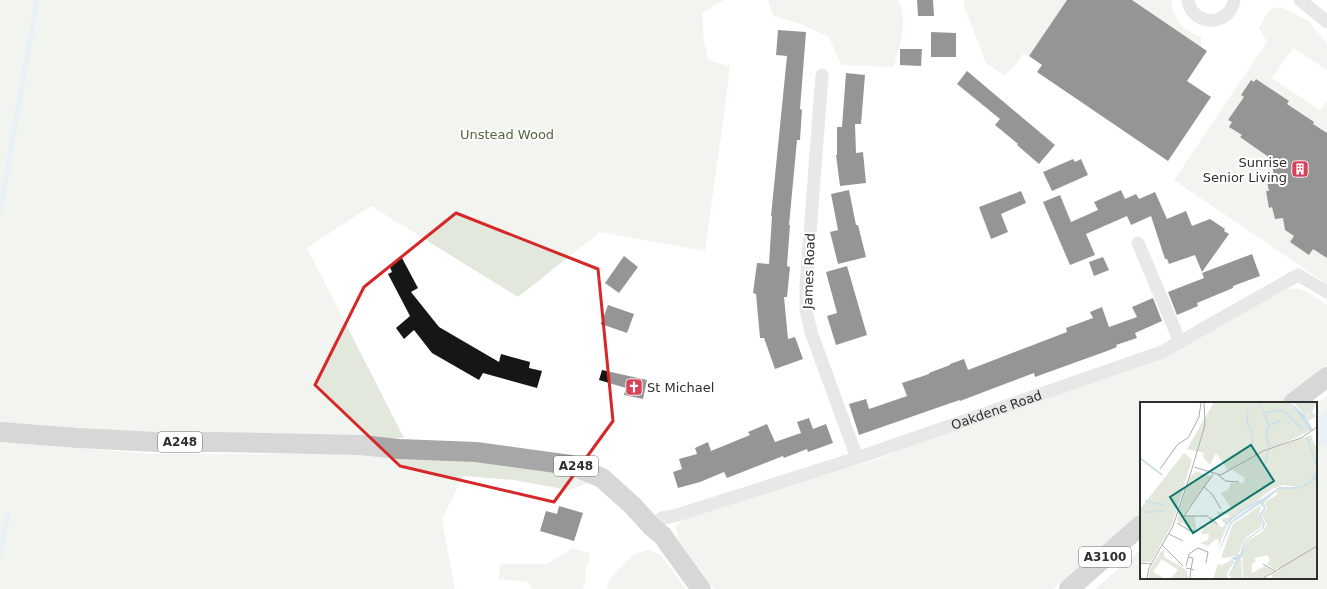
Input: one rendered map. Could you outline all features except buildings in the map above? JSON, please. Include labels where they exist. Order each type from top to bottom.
[{"type":"main road","points":[[1294,402],[1327,377]]},
{"type":"main road","name":"A248","points":[[0,432],[156,442],[360,446],[476,452],[571,464],[602,478],[633,506],[652,527],[662,535],[701,589]]},
{"type":"main road","name":"A3100","points":[[1069,589],[1140,526]]},
{"type":"street","points":[[1188,0],[1192,10],[1197,16],[1212,21],[1226,15],[1231,9],[1234,0]]},
{"type":"street","points":[[1300,0],[1327,22]]},
{"type":"street","name":"James Road","points":[[822,75],[807,263],[806,311],[812,335],[857,458]]},
{"type":"street","points":[[1138,243],[1180,342]]},
{"type":"street","name":"Oakdene Road","points":[[652,527],[662,518],[674,516],[857,458],[1162,352],[1298,275],[1327,292]]},
{"type":"highlighted area","points":[[456,213],[598,269],[613,421],[554,502],[400,466],[315,385],[364,287]]},
{"type":"green space","name":"Unstead Wood","points":[[0,0],[724,0],[702,13],[704,42],[709,61],[730,66],[705,251],[600,232],[518,297],[371,206],[307,248],[404,438],[328,438],[147,433],[0,424]]},
{"type":"green space","points":[[768,0],[897,0],[903,15],[903,24],[901,42],[894,67],[841,65],[829,37],[798,23],[773,16]]},
{"type":"green space","points":[[964,0],[1067,0],[1029,56],[1023,54],[1015,66],[1004,75],[986,63],[964,6]]},
{"type":"green space","points":[[1132,0],[1171,0],[1174,14],[1180,23],[1189,31],[1201,37],[1201,47]]},
{"type":"green space","points":[[1280,7],[1308,20],[1327,44],[1327,70],[1293,48],[1272,78],[1320,110],[1327,101],[1327,284],[1174,180],[1267,42],[1259,28],[1269,10]]},
{"type":"green space","points":[[1295,288],[1304,290],[1327,305],[1327,366],[1281,402],[1140,402],[1140,514],[1053,589],[714,589],[678,539],[676,526],[689,516],[882,458],[905,447],[1220,326],[1285,290]]},
{"type":"green space","points":[[1327,396],[1327,411],[1317,419],[1317,404]]},
{"type":"green space","points":[[0,442],[155,454],[354,454],[419,456],[512,465],[560,472],[576,476],[590,483],[568,490],[514,480],[463,476],[442,520],[455,589],[0,589]]},
{"type":"green space","points":[[1317,444],[1320,447],[1327,445],[1327,589],[1095,589],[1140,550],[1140,579],[1317,579]]},
{"type":"green space","points":[[573,548],[589,553],[583,589],[532,589],[528,582],[498,579],[501,564],[547,564]]},
{"type":"green space","points":[[648,550],[660,554],[686,589],[607,589],[611,577],[634,554]]},
{"type":"shaded area","points":[[1327,411],[1327,445],[1320,447],[1317,444],[1317,419]]},
{"type":"waterway","points":[[0,211],[37,0]]},
{"type":"waterway","points":[[0,555],[8,514]]},
{"type":"place","name":"Sunrise Senior Living","points":[[1300,169]]},
{"type":"place","name":"St Michael","points":[[634,387]]}]
